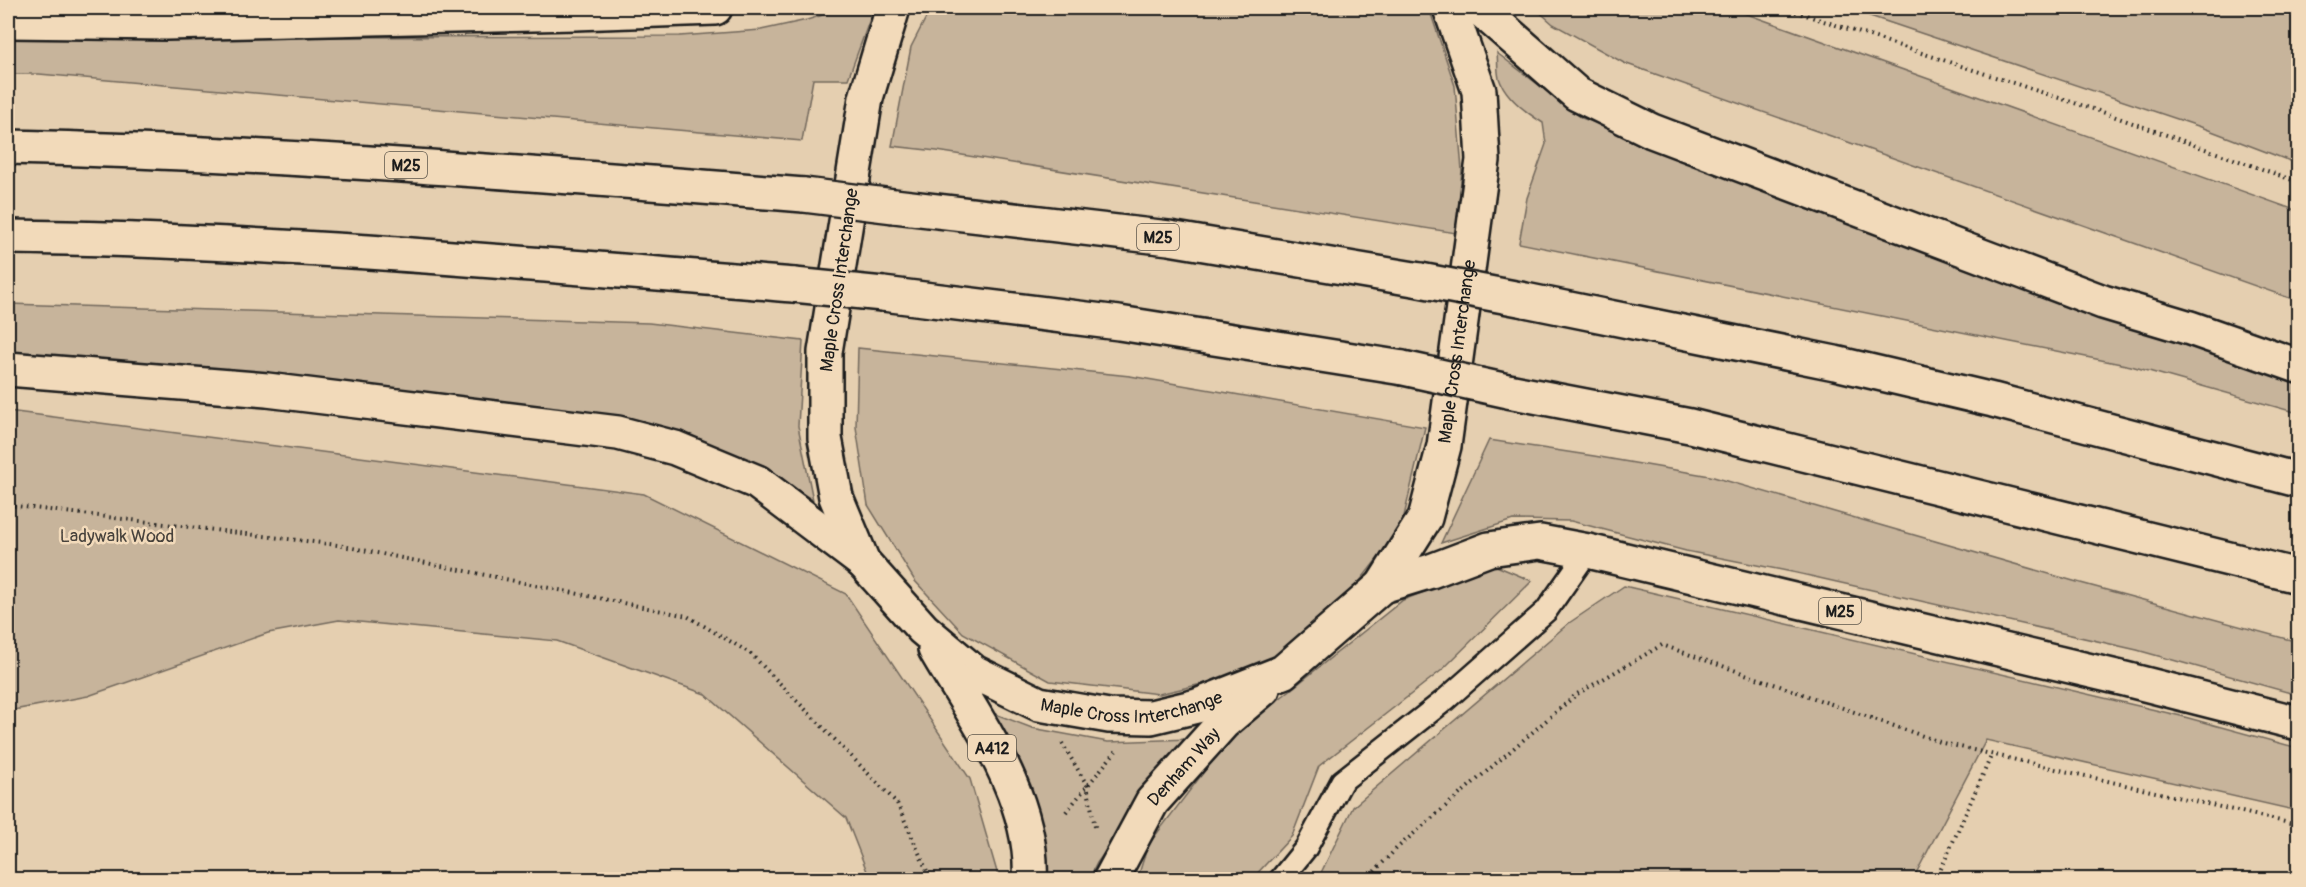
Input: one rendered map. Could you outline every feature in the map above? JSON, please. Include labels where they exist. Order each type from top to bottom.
[{"type":"main road","points":[[8,21],[166,22],[715,8]]},
{"type":"main road","name":"Maple Cross Interchange","points":[[893,8],[866,98],[825,352],[825,438],[836,498],[863,562],[923,629],[975,672],[1039,704],[1109,716],[1151,717],[1197,706],[1283,672],[1382,586],[1425,518],[1444,446],[1483,160],[1479,91],[1450,8]]},
{"type":"main road","points":[[1479,8],[1577,94],[1652,130],[2103,302],[2190,328],[2298,366]]},
{"type":"main road","name":"M25","points":[[8,147],[105,149],[432,166],[804,195],[1169,238],[1420,280],[1835,363],[1993,400],[2298,480]]},
{"type":"main road","points":[[8,237],[116,238],[398,252],[794,285],[1119,323],[1403,368],[1690,426],[2298,576]]},
{"type":"main road","points":[[8,369],[267,390],[618,433],[675,448],[757,482],[863,562]]},
{"type":"main road","name":"M25","points":[[1382,586],[1490,549],[1539,543],[1588,550],[2298,723]]},
{"type":"main road","name":"A412","points":[[923,629],[1007,773],[1023,818],[1030,879]]},
{"type":"main road","name":"Denham Way","points":[[1110,879],[1152,802],[1223,723],[1283,672]]},
{"type":"lane","points":[[1280,879],[1306,848],[1342,782],[1445,700],[1546,611],[1588,550]]},
{"type":"path","points":[[1784,8],[2102,112],[2298,182]]},
{"type":"path","points":[[8,505],[338,545],[687,616],[750,652],[897,803],[931,879]]},
{"type":"path","points":[[1366,879],[1397,848],[1577,694],[1662,645],[1943,743],[2298,825]]},
{"type":"path","points":[[1039,704],[1087,785],[1095,827]]},
{"type":"path","points":[[1066,812],[1112,755],[1151,717]]},
{"type":"path","points":[[1936,879],[1992,754]]},
{"type":"green space","points":[[845,8],[874,8],[848,79],[813,79],[802,141],[39,74],[8,74],[8,38],[680,36],[761,30],[807,20]]},
{"type":"green space","points":[[931,8],[1429,8],[1455,86],[1462,170],[1456,233],[937,151],[892,146],[911,47]]},
{"type":"green space","points":[[1535,8],[1730,8],[2298,211],[2298,301],[1624,63],[1553,24]]},
{"type":"green space","points":[[1846,8],[2298,8],[2298,164],[2201,127]]},
{"type":"green space","points":[[1497,53],[1582,118],[2198,346],[2298,379],[2298,413],[2131,366],[1519,243],[1527,198],[1546,144],[1543,123],[1517,104],[1502,85],[1498,75]]},
{"type":"green space","points":[[8,304],[649,323],[803,341],[798,426],[813,500],[736,455],[613,423],[8,366]]},
{"type":"green space","points":[[858,348],[1130,376],[1425,427],[1401,529],[1333,615],[1257,671],[1159,694],[1050,681],[963,633],[915,581],[868,505],[856,427]]},
{"type":"green space","name":"Ladywalk Wood","points":[[8,411],[644,494],[846,594],[970,779],[999,879],[870,879],[846,818],[705,694],[557,641],[339,620],[268,633],[88,696],[8,711]]},
{"type":"green space","points":[[1489,440],[1710,476],[2077,582],[2298,642],[2298,695],[2137,650],[1797,573],[1686,551],[1571,521],[1513,520],[1441,543]]},
{"type":"green space","points":[[1494,565],[1532,581],[1442,670],[1319,766],[1292,836],[1252,879],[1137,880],[1148,845],[1229,739],[1403,600]]},
{"type":"green space","points":[[1624,586],[2181,716],[2298,748],[2298,811],[1986,740],[1913,879],[1318,879],[1353,807],[1569,623]]},
{"type":"green space","points":[[985,710],[1032,728],[1108,742],[1189,739],[1097,863],[1089,879],[1048,879],[1046,855],[1030,790]]}]
